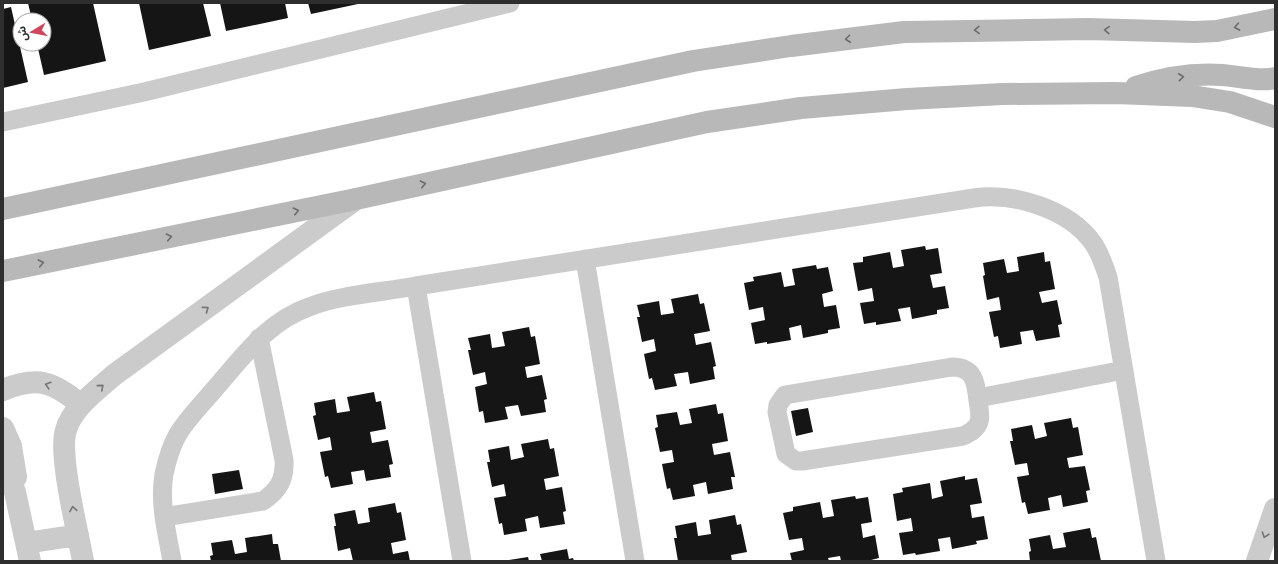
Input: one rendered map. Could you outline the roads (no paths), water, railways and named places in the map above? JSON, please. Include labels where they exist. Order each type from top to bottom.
[{"type":"main road","points":[[3,209],[693,61],[776,48],[904,32],[1088,29],[1195,32],[1217,31],[1273,21]]},
{"type":"main road","points":[[1116,93],[1149,83],[1195,76],[1220,75],[1275,78]]},
{"type":"main road","points":[[3,271],[356,199],[707,122],[801,108],[906,99],[1003,94],[1116,93],[1192,96],[1230,102],[1275,117]]},
{"type":"street","points":[[3,122],[152,90],[510,3]]},
{"type":"street","points":[[172,561],[162,497],[164,475],[169,454],[178,435],[190,417],[259,338],[280,321],[310,306],[416,286],[987,196],[1013,197],[1026,200],[1065,218],[1080,229],[1093,243],[1102,259],[1108,277],[1156,561]]},
{"type":"street","points":[[83,561],[64,454],[66,430],[81,405],[114,375],[356,199]]},
{"type":"street","points":[[585,259],[635,561]]},
{"type":"street","points":[[416,286],[462,561]]},
{"type":"street","points":[[164,517],[263,501],[273,494],[281,484],[285,472],[284,460],[259,338]]},
{"type":"street","points":[[952,367],[965,369],[971,373],[975,379],[978,398],[979,422],[975,428],[963,436],[802,461],[796,461],[786,454],[777,412],[780,400],[791,393],[952,367]]},
{"type":"street","points":[[978,398],[1124,370]]},
{"type":"street","points":[[3,390],[21,383],[43,383],[64,390],[81,405]]},
{"type":"street","points":[[3,428],[11,446],[16,468],[15,492]]},
{"type":"street","points":[[3,461],[15,492],[28,552],[78,535]]},
{"type":"street","points":[[1257,561],[1275,509]]}]
